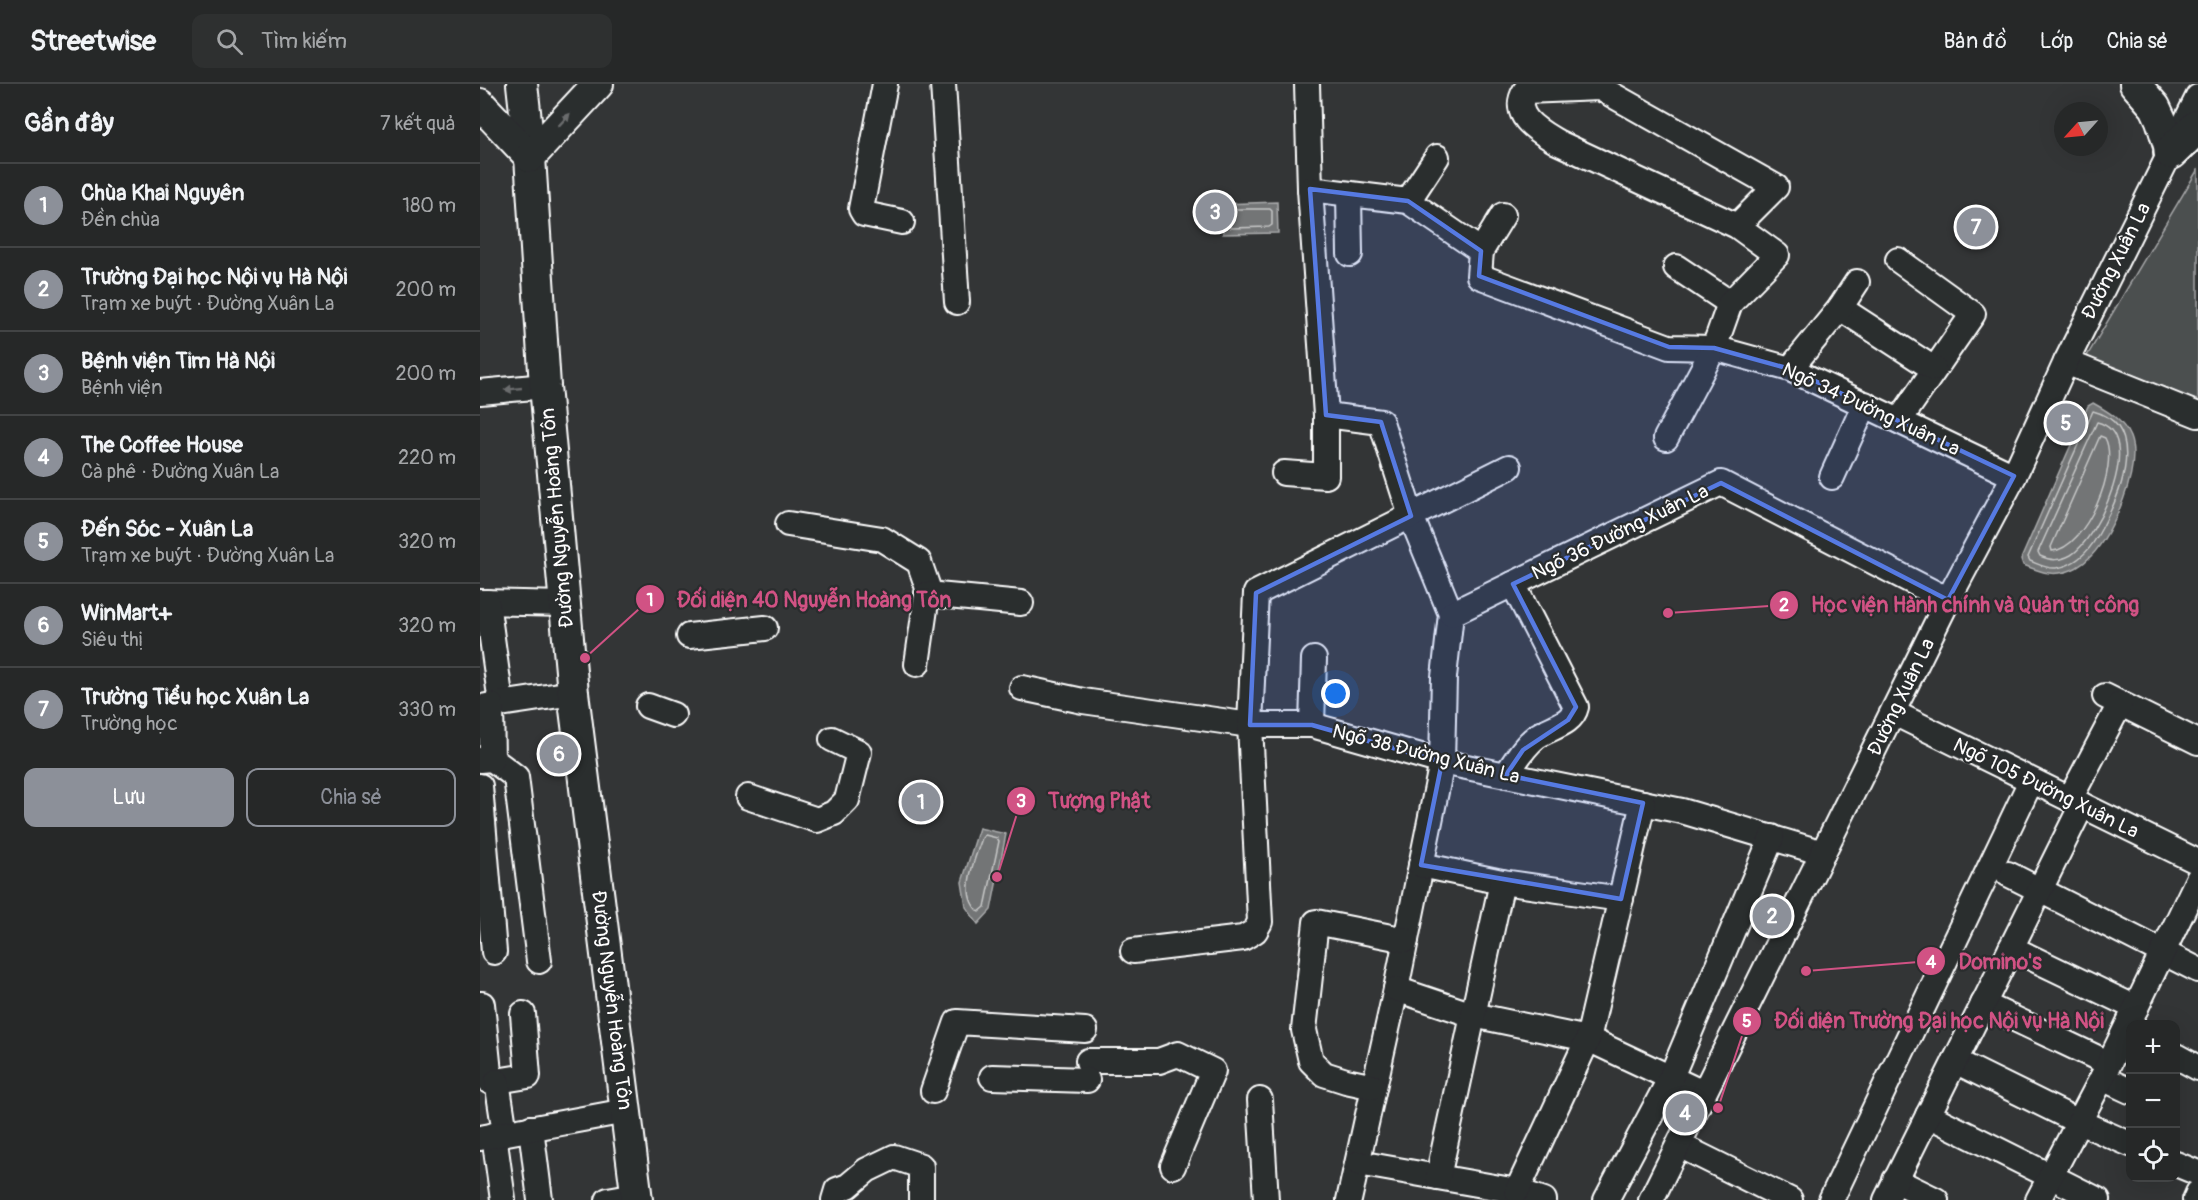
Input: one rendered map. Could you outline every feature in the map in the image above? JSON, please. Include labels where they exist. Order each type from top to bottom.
[{"type":"highway","points":[[2171,152],[2198,126]]},
{"type":"main road","name":"Đường Nguyễn Hoàng Tôn","points":[[522,84],[530,157],[545,386],[573,693],[626,1111],[627,1198]]},
{"type":"main road","points":[[480,104],[530,157],[598,84]]},
{"type":"main road","points":[[2135,84],[2155,107],[2171,152]]},
{"type":"street","points":[[885,84],[861,209],[864,214],[902,222]]},
{"type":"street","points":[[943,84],[957,302]]},
{"type":"street","points":[[1284,472],[1326,476],[1326,415],[1310,189],[1307,84]]},
{"type":"street","points":[[1666,438],[1714,348],[1730,303],[1777,255],[1737,226],[1557,142],[1537,130],[1522,114],[1521,104],[1526,91],[1600,88],[1776,187],[1737,226]]},
{"type":"street","name":"Đường Xuân La","points":[[1651,1200],[1948,600],[2013,476],[2066,362],[2198,97]]},
{"type":"street","points":[[1408,201],[1437,158]]},
{"type":"street","points":[[1310,189],[1408,201],[1481,251],[1503,215]]},
{"type":"street","points":[[1349,194],[1350,254]]},
{"type":"street","name":"Ngõ 34 Đường Xuân La","points":[[1481,251],[1479,276],[1669,347],[1714,348],[1790,369],[2013,476]]},
{"type":"street","points":[[1898,260],[1973,314],[1899,421]]},
{"type":"street","points":[[1676,267],[1730,303]]},
{"type":"street","points":[[1790,369],[1840,308],[1857,282]]},
{"type":"street","points":[[1840,308],[1934,369]]},
{"type":"street","points":[[2066,362],[2198,415]]},
{"type":"street","points":[[480,392],[545,386]]},
{"type":"street","points":[[1832,477],[1865,404]]},
{"type":"street","points":[[1326,415],[1381,422],[1411,516],[1451,614],[1444,677],[1442,762],[1396,989],[1348,1200]]},
{"type":"street","points":[[1132,951],[1243,938],[1255,931],[1260,922],[1250,725],[1256,593],[1509,467]]},
{"type":"street","name":"Ngõ 36 Đường Xuân La","points":[[1451,614],[1721,483],[1948,600]]},
{"type":"street","points":[[788,524],[882,539],[920,562],[928,588],[917,664]]},
{"type":"street","points":[[1506,775],[1522,750],[1536,737],[1568,720],[1575,714],[1576,707],[1513,584]]},
{"type":"street","points":[[927,594],[1021,603]]},
{"type":"street","points":[[539,961],[516,777],[486,759],[490,705],[484,602],[565,604]]},
{"type":"street","points":[[689,636],[765,628]]},
{"type":"street","points":[[1312,725],[1314,659]]},
{"type":"street","name":"Ngõ 38 Đường Xuân La","points":[[1022,688],[1083,701],[1250,725],[1312,725],[1442,762],[1682,810],[1823,853]]},
{"type":"street","points":[[490,705],[573,693]]},
{"type":"street","points":[[1936,1200],[1891,1190],[2040,890],[2076,802],[2113,700],[2198,742]]},
{"type":"street","points":[[648,706],[673,715]]},
{"type":"street","name":"Ngõ 105 Đường Xuân La","points":[[1894,712],[2198,862]]},
{"type":"street","points":[[748,797],[817,820],[834,813],[847,800],[860,752],[832,739]]},
{"type":"street","points":[[1831,1200],[2031,781]]},
{"type":"street","points":[[480,786],[494,952]]},
{"type":"street","points":[[1517,1191],[1588,1039],[1643,803]]},
{"type":"street","points":[[1606,1200],[1671,1077],[1772,837]]},
{"type":"street","points":[[1421,865],[1502,882],[1621,899]]},
{"type":"street","points":[[2008,874],[2198,970]]},
{"type":"street","points":[[2131,1020],[2198,879]]},
{"type":"street","points":[[1438,1177],[1502,882]]},
{"type":"street","points":[[1374,1088],[1324,1074],[1311,1061],[1304,1030],[1316,922],[1406,940]]},
{"type":"street","points":[[2011,948],[2136,1008]]},
{"type":"street","points":[[1396,989],[1473,1016],[1588,1039],[1703,1093]]},
{"type":"street","points":[[480,1004],[482,1004],[490,1082],[528,1076],[523,1014]]},
{"type":"street","points":[[1983,1004],[2105,1070],[2126,1087]]},
{"type":"street","points":[[933,1091],[957,1022],[1085,1030]]},
{"type":"street","points":[[2038,1200],[2126,1033]]},
{"type":"street","points":[[992,1077],[1087,1070],[1159,1061],[1178,1054],[1213,1071],[1173,1166]]},
{"type":"street","points":[[2180,1059],[2198,1068]]},
{"type":"street","points":[[1955,1061],[2079,1122],[2126,1142]]},
{"type":"street","points":[[497,1081],[493,1136],[503,1200]]},
{"type":"street","points":[[1260,1100],[1266,1200]]},
{"type":"street","points":[[493,1136],[626,1111]]},
{"type":"street","points":[[1928,1115],[2098,1200]]},
{"type":"street","points":[[531,1128],[540,1200]]},
{"type":"street","points":[[1679,1145],[1790,1200]]},
{"type":"street","points":[[834,1200],[837,1190],[848,1186],[867,1170],[894,1157],[921,1166],[921,1200]]},
{"type":"street","points":[[1358,1163],[1517,1191],[1544,1200]]},
{"type":"street","points":[[2180,1166],[2198,1173]]},
{"type":"street","points":[[2194,1200],[2198,1193]]},
{"type":"highlighted area","points":[[1310,189],[1408,201],[1481,251],[1479,276],[1669,347],[1714,348],[1790,369],[2014,476],[1948,600],[1721,483],[1513,584],[1576,707],[1568,720],[1523,750],[1506,775],[1643,803],[1621,899],[1421,865],[1442,762],[1312,725],[1250,725],[1256,593],[1411,516],[1381,422],[1326,415]]},
{"type":"shaded area","points":[[2198,169],[2198,402],[2084,361]]},
{"type":"water","points":[[1277,202],[1278,233],[1223,234],[1222,204]]},
{"type":"water","points":[[2093,403],[2119,421],[2130,437],[2133,450],[2132,465],[2123,500],[2099,546],[2076,568],[2050,573],[2023,565],[2021,559],[2088,406]]},
{"type":"water","points":[[979,828],[1006,834],[991,910],[978,924],[966,907],[962,882]]},
{"type":"place","name":"Bệnh viện Tim Hà Nội","points":[[1215,212]]},
{"type":"place","name":"Trường Tiểu học Xuân La","points":[[1976,227]]},
{"type":"place","name":"Đến Sóc - Xuân La","points":[[2066,423]]},
{"type":"place","name":"Học viện Hành chính và Quản trị công","points":[[1668,613]]},
{"type":"place","name":"Đối diện 40 Nguyễn Hoàng Tôn","points":[[585,658]]},
{"type":"place","name":"WinMart+","points":[[559,754]]},
{"type":"place","name":"Chùa Khai Nguyên","points":[[921,802]]},
{"type":"place","name":"Tượng Phật","points":[[997,877]]},
{"type":"place","name":"Trường Đại học Nội vụ Hà Nội","points":[[1772,916]]},
{"type":"place","name":"Domino's","points":[[1806,971]]},
{"type":"place","name":"Đối diện Trường Đại học Nội vụ Hà Nội","points":[[1718,1108]]},
{"type":"place","name":"The Coffee House","points":[[1685,1113]]}]
